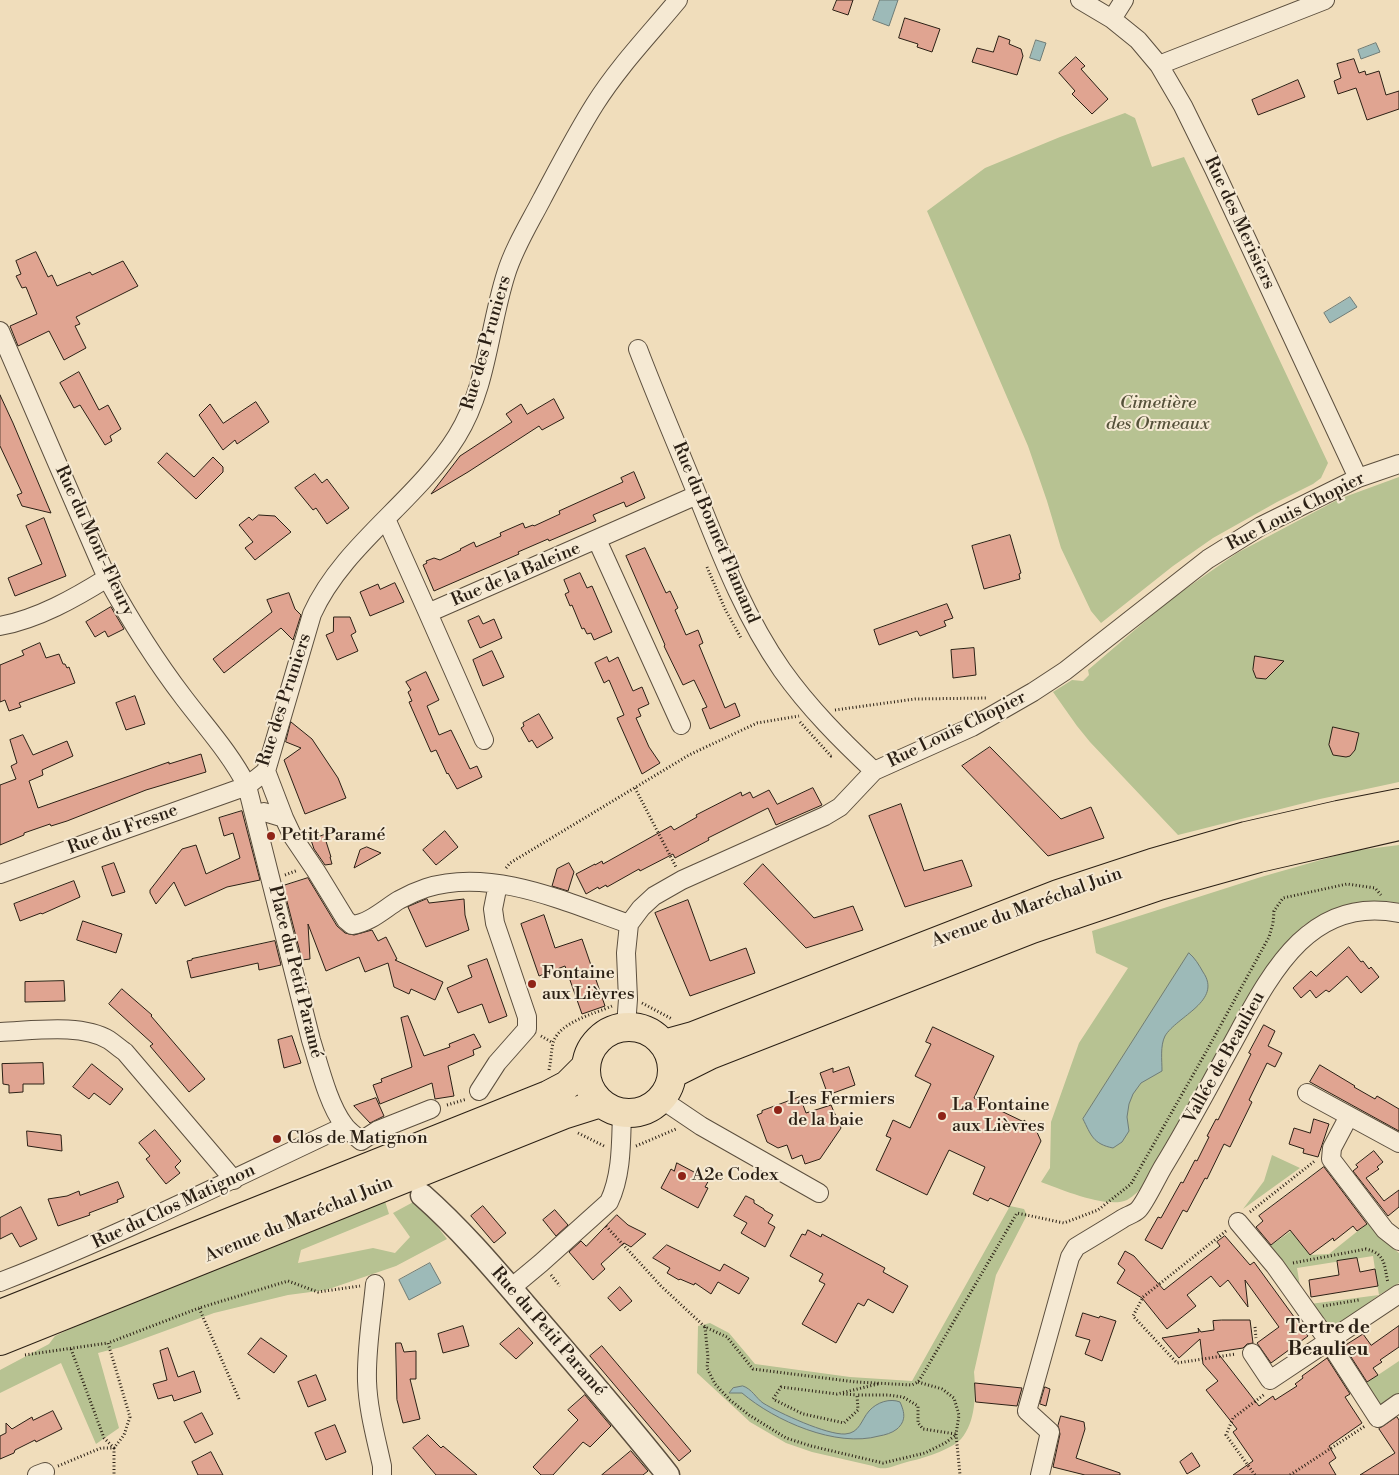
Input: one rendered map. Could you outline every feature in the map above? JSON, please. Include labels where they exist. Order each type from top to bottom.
[{"type":"main road","name":"Avenue du Maréchal Juin","points":[[664,1044],[693,1036],[1067,891],[1152,863],[1246,836],[1338,814],[1399,802]]},
{"type":"main road","name":"Avenue du Maréchal Juin","points":[[672,1074],[710,1056],[1041,926],[1159,886],[1259,858],[1399,826]]},
{"type":"main road","points":[[626,1026],[648,1030],[657,1036],[664,1044],[671,1058],[672,1074],[668,1088],[660,1099],[647,1109],[630,1113],[611,1108],[588,1087],[585,1067],[591,1047],[598,1039],[606,1032],[626,1026]]},
{"type":"main road","name":"Avenue du Maréchal Juin","points":[[9,1349],[75,1309],[556,1105],[567,1085],[585,1067]]},
{"type":"main road","name":"Avenue du Maréchal Juin","points":[[0,1314],[556,1105],[611,1108]]},
{"type":"street","name":"Rue des Pruniers","points":[[247,786],[266,772],[312,614],[320,595],[335,574],[430,473],[457,436],[475,399],[506,273],[519,241],[568,150],[596,103],[615,76],[678,0]]},
{"type":"street","name":"Rue des Merisiers","points":[[1080,0],[1112,19],[1138,40],[1159,65],[1214,169],[1358,478]]},
{"type":"street","points":[[1112,19],[1124,0]]},
{"type":"street","points":[[1159,65],[1325,0]]},
{"type":"street","name":"Rue du Mont-Fleury","points":[[0,331],[107,578],[143,641],[184,698],[217,738],[247,786]]},
{"type":"street","name":"Rue du Bonnet Flamand","points":[[638,349],[742,603],[782,670],[846,745],[874,771]]},
{"type":"street","name":"Rue Louis Chopier","points":[[629,924],[641,908],[654,896],[682,880],[825,816],[840,807],[874,771],[972,727],[1019,701],[1065,671],[1208,559],[1261,526],[1358,478],[1399,464]]},
{"type":"street","name":"Rue de la Baleine","points":[[428,613],[697,495]]},
{"type":"street","points":[[386,519],[484,740]]},
{"type":"street","points":[[596,540],[681,725]]},
{"type":"street","points":[[0,626],[13,623],[66,602],[107,578]]},
{"type":"street","points":[[266,772],[293,837],[346,920],[352,925],[359,924],[378,914],[415,891],[430,886],[459,882],[498,884],[530,890],[629,924],[626,954],[628,1000],[626,1026]]},
{"type":"street","name":"Place du Petit Paramé","points":[[247,786],[311,1040],[320,1071],[336,1111],[345,1126]]},
{"type":"street","name":"Rue du Fresne","points":[[0,874],[247,786]]},
{"type":"street","points":[[255,815],[264,812],[284,818]]},
{"type":"street","points":[[480,1090],[497,1063],[527,1029],[527,1017],[495,923],[493,909],[498,884]]},
{"type":"street","name":"Vallée de Beaulieu","points":[[1040,1475],[1050,1432],[1027,1411],[1070,1257],[1076,1247],[1138,1210],[1178,1143],[1255,1002],[1276,968],[1288,953],[1304,938],[1329,922],[1350,913],[1370,910],[1399,914]]},
{"type":"street","points":[[0,1032],[63,1030],[88,1033],[108,1039],[125,1052],[234,1180]]},
{"type":"street","points":[[1307,1093],[1399,1143]]},
{"type":"street","points":[[660,1099],[690,1120],[819,1193]]},
{"type":"street","points":[[510,1288],[609,1202],[615,1190],[621,1149],[611,1108]]},
{"type":"street","points":[[345,1126],[361,1141],[378,1130],[431,1109]]},
{"type":"street","points":[[1349,1116],[1332,1148],[1331,1159],[1385,1230],[1399,1241]]},
{"type":"street","name":"Rue du Clos Matignon","points":[[0,1282],[67,1255],[234,1180],[345,1126]]},
{"type":"street","name":"Rue du Petit Paramé","points":[[422,1195],[449,1219],[510,1288],[668,1475]]},
{"type":"street","points":[[1238,1222],[1276,1266],[1329,1342],[1378,1418],[1399,1403]]},
{"type":"street","points":[[375,1284],[367,1381],[370,1411],[382,1466],[382,1475]]},
{"type":"street","points":[[1252,1352],[1270,1380],[1392,1298]]},
{"type":"path","points":[[498,884],[502,872],[510,863],[689,755],[757,723],[816,712],[915,699],[995,698],[1019,701]]},
{"type":"path","points":[[635,788],[682,880]]},
{"type":"path","points":[[271,879],[314,868]]},
{"type":"path","points":[[596,1215],[661,1286],[705,1327],[727,1337],[754,1369],[856,1382],[912,1386],[918,1382],[1017,1213],[1064,1223],[1098,1210],[1131,1184],[1269,937],[1274,911],[1283,898],[1347,884]]},
{"type":"path","points":[[690,1120],[687,1125],[628,1150],[605,1147],[575,1131],[567,1123],[544,1086],[552,1060],[553,1043],[560,1031],[611,1006],[619,1000],[637,1000],[668,1017],[680,1021],[689,1028],[693,1036]]},
{"type":"path","points":[[431,1109],[464,1101],[480,1090]]},
{"type":"path","points":[[1252,1352],[1177,1363],[1133,1316],[1143,1297],[1302,1170]]},
{"type":"path","points":[[1276,1266],[1366,1249],[1376,1252],[1382,1257],[1392,1298],[1371,1298],[1306,1308]]},
{"type":"path","points":[[9,1349],[71,1349],[108,1343],[198,1308],[288,1280],[318,1292],[375,1284]]},
{"type":"path","points":[[198,1308],[239,1399]]},
{"type":"path","points":[[705,1327],[707,1368],[715,1384],[748,1416],[786,1438],[812,1446],[883,1462],[925,1453],[956,1434]]},
{"type":"path","points":[[108,1343],[130,1416],[124,1435],[114,1448],[114,1475]]},
{"type":"path","points":[[71,1349],[104,1438],[114,1448]]},
{"type":"path","points":[[1255,1475],[1226,1435],[1233,1418],[1268,1392],[1270,1380]]},
{"type":"path","points":[[918,1382],[942,1389],[954,1398],[958,1415],[956,1434],[960,1475]]},
{"type":"path","points":[[837,1394],[884,1383]]},
{"type":"path","points":[[857,1395],[858,1410],[844,1423],[803,1414],[773,1399],[781,1386],[837,1394],[903,1397],[918,1406],[918,1423],[923,1429],[956,1434]]},
{"type":"path","points":[[1290,1475],[1378,1418]]},
{"type":"path","points":[[41,1473],[101,1448],[114,1448]]},
{"type":"green space","name":"Cimetière des Ormeaux","points":[[1125,113],[1135,118],[1152,167],[1184,157],[1328,463],[1321,478],[1313,484],[1213,538],[1173,566],[1101,623],[1091,611],[1061,548],[1028,446],[927,211],[985,168]]},
{"type":"green space","points":[[1399,477],[1399,782],[1320,799],[1178,835],[1090,742],[1053,692],[1072,680],[1083,681],[1089,675],[1088,670],[1171,599],[1237,553],[1339,499]]},
{"type":"green space","points":[[1399,845],[1399,903],[1386,901],[1343,906],[1304,925],[1276,955],[1152,1172],[1132,1197],[1118,1202],[1108,1202],[1084,1197],[1041,1182],[1050,1168],[1051,1122],[1079,1043],[1128,968],[1096,953],[1092,931],[1261,877],[1352,851]]},
{"type":"green space","points":[[1272,1155],[1300,1168],[1243,1209],[1264,1181]]},
{"type":"green space","points":[[384,1198],[389,1214],[301,1250],[298,1263],[373,1248],[395,1253],[410,1237],[393,1213],[417,1200],[447,1239],[396,1266],[326,1290],[288,1295],[214,1313],[121,1347],[98,1353],[119,1428],[96,1444],[61,1363],[0,1393],[0,1370],[49,1344],[55,1336],[181,1277]]},
{"type":"green space","points":[[1010,1206],[1024,1209],[1027,1215],[996,1275],[974,1372],[975,1398],[970,1424],[961,1439],[950,1447],[928,1456],[882,1468],[812,1452],[786,1443],[750,1422],[697,1373],[698,1326],[710,1323],[729,1333],[755,1364],[850,1377],[912,1381]]},
{"type":"green space","points":[[1369,1222],[1379,1237],[1399,1253],[1399,1283],[1379,1295],[1373,1256],[1297,1268],[1301,1292],[1270,1246],[1291,1231],[1310,1255],[1329,1254]]},
{"type":"green space","points":[[1379,1295],[1339,1325],[1326,1322],[1310,1304]]},
{"type":"green space","points":[[1399,1361],[1399,1397],[1382,1408],[1366,1383]]},
{"type":"water","points":[[880,0],[898,0],[889,26],[873,20]]},
{"type":"water","points":[[1036,40],[1046,43],[1040,61],[1030,58]]},
{"type":"water","points":[[1376,43],[1380,52],[1361,59],[1358,50]]},
{"type":"water","points":[[1350,297],[1357,307],[1330,323],[1324,313]]},
{"type":"water","points":[[1189,953],[1195,959],[1208,982],[1203,1000],[1165,1036],[1162,1049],[1162,1071],[1141,1083],[1133,1094],[1127,1117],[1129,1131],[1122,1142],[1113,1148],[1101,1144],[1088,1130],[1083,1119]]},
{"type":"water","points":[[430,1263],[441,1283],[409,1300],[399,1280]]},
{"type":"water","points":[[743,1386],[749,1389],[763,1403],[803,1423],[827,1431],[850,1433],[860,1426],[872,1408],[888,1401],[900,1402],[904,1413],[903,1420],[897,1429],[881,1436],[862,1439],[825,1435],[807,1430],[771,1413],[742,1393],[729,1393],[733,1388]]},
{"type":"building","points":[[837,0],[853,0],[848,15],[833,10]]},
{"type":"building","points":[[905,18],[940,29],[932,52],[917,47],[918,44],[899,38]]},
{"type":"building","points":[[999,36],[1010,40],[1009,44],[1021,49],[1023,56],[1017,75],[972,62],[977,48],[993,52]]},
{"type":"building","points":[[1076,57],[1085,66],[1081,69],[1108,99],[1092,114],[1072,94],[1075,91],[1059,73]]},
{"type":"building","points":[[1354,59],[1359,73],[1365,71],[1366,75],[1379,71],[1386,95],[1399,91],[1399,109],[1367,120],[1356,88],[1338,94],[1334,81],[1341,78],[1337,64]]},
{"type":"building","points":[[1298,80],[1305,97],[1258,115],[1252,100]]},
{"type":"building","points":[[36,252],[48,277],[52,275],[57,286],[90,272],[92,275],[123,261],[138,286],[76,317],[80,324],[75,326],[86,348],[64,360],[49,331],[18,346],[10,326],[37,314],[26,287],[22,288],[16,276],[21,274],[16,261]]},
{"type":"building","points":[[79,372],[99,410],[108,405],[121,429],[110,436],[112,441],[105,445],[80,405],[74,408],[60,383]]},
{"type":"building","points":[[0,395],[51,513],[22,506],[17,495],[22,493],[0,446]]},
{"type":"building","points":[[554,399],[564,418],[542,430],[539,426],[431,494],[460,456],[512,422],[506,414],[521,404],[527,414]]},
{"type":"building","points":[[256,402],[269,422],[237,444],[235,440],[223,450],[199,415],[210,404],[223,423]]},
{"type":"building","points":[[167,453],[194,477],[213,457],[223,467],[223,472],[196,499],[158,463]]},
{"type":"building","points":[[634,472],[645,498],[626,507],[624,502],[593,515],[596,521],[549,541],[548,539],[518,552],[519,554],[434,591],[423,565],[427,563],[426,561],[434,558],[440,560],[474,542],[476,547],[501,536],[500,533],[523,523],[525,528],[534,526],[560,514],[559,511],[623,482],[621,478]]},
{"type":"building","points":[[315,474],[322,483],[327,479],[349,508],[327,524],[316,508],[313,510],[295,488]]},
{"type":"building","points":[[259,515],[275,516],[291,532],[255,560],[245,548],[253,542],[239,525],[249,517],[252,520]]},
{"type":"building","points":[[44,518],[66,576],[15,596],[8,578],[42,564],[26,526]]},
{"type":"building","points":[[1010,535],[1021,573],[1019,574],[1020,579],[984,589],[972,546]]},
{"type":"building","points":[[645,548],[666,593],[670,591],[678,608],[675,610],[686,635],[698,630],[703,643],[699,645],[725,708],[735,703],[740,716],[710,729],[702,709],[707,707],[694,680],[683,685],[664,646],[626,556]]},
{"type":"building","points":[[580,573],[587,588],[592,586],[612,632],[594,640],[591,633],[587,634],[584,628],[582,629],[565,594],[569,592],[564,580]]},
{"type":"building","points":[[395,583],[404,602],[370,616],[360,592],[378,584],[380,589]]},
{"type":"building","points":[[289,593],[295,609],[301,615],[293,640],[281,628],[224,673],[213,659],[272,612],[267,600]]},
{"type":"building","points":[[947,604],[953,618],[944,621],[946,626],[920,636],[917,631],[879,645],[874,630]]},
{"type":"building","points":[[111,607],[124,629],[108,637],[105,631],[95,637],[86,622]]},
{"type":"building","points":[[479,616],[483,624],[494,619],[502,638],[480,648],[468,621]]},
{"type":"building","points":[[334,617],[350,617],[356,632],[351,635],[358,651],[337,660],[326,635],[333,632]]},
{"type":"building","points":[[40,643],[46,658],[59,654],[63,664],[67,668],[69,667],[75,683],[19,703],[21,707],[9,711],[5,700],[0,702],[0,665],[24,655],[22,651]]},
{"type":"building","points":[[974,648],[976,675],[953,678],[951,650]]},
{"type":"building","points":[[492,651],[504,677],[483,686],[473,660]]},
{"type":"building","points":[[1255,656],[1284,661],[1266,679],[1256,678],[1253,670]]},
{"type":"building","points":[[607,657],[609,662],[618,657],[633,691],[642,687],[649,704],[638,709],[641,716],[636,718],[649,747],[660,763],[642,774],[617,718],[624,715],[609,680],[604,683],[595,663]]},
{"type":"building","points":[[426,672],[439,700],[427,706],[439,735],[451,730],[470,769],[477,766],[482,777],[457,789],[447,774],[436,750],[431,752],[409,702],[412,701],[408,692],[411,690],[406,682]]},
{"type":"building","points":[[135,696],[145,724],[126,730],[116,703]]},
{"type":"building","points":[[539,714],[553,738],[537,748],[532,740],[529,742],[521,728],[524,726],[523,723]]},
{"type":"building","points":[[291,722],[312,739],[338,778],[346,798],[305,814],[284,760],[301,748],[286,742]]},
{"type":"building","points":[[1333,727],[1359,733],[1355,750],[1350,756],[1333,755],[1329,745]]},
{"type":"building","points":[[23,735],[33,755],[67,741],[73,756],[42,770],[43,775],[29,781],[38,808],[169,762],[169,764],[201,754],[206,772],[146,790],[67,821],[51,826],[50,824],[24,833],[24,835],[0,845],[0,785],[16,779],[11,766],[17,763],[10,740]]},
{"type":"building","points":[[990,747],[1061,819],[1091,807],[1104,838],[1048,856],[962,766]]},
{"type":"building","points":[[813,788],[822,805],[776,825],[768,808],[708,838],[709,840],[675,858],[673,854],[640,871],[639,869],[607,887],[606,885],[599,889],[598,887],[586,894],[576,874],[602,861],[603,864],[671,826],[674,830],[697,817],[696,815],[741,792],[742,796],[750,792],[753,798],[769,790],[777,804]]},
{"type":"building","points":[[901,804],[924,871],[962,860],[972,886],[905,907],[869,816]]},
{"type":"building","points":[[242,811],[260,880],[227,887],[185,906],[174,882],[156,904],[150,890],[182,849],[196,845],[206,874],[240,858],[233,833],[224,836],[219,818]]},
{"type":"building","points":[[445,831],[458,847],[436,865],[423,850]]},
{"type":"building","points":[[324,835],[332,864],[325,865],[314,849],[311,840]]},
{"type":"building","points":[[367,847],[381,853],[354,868],[360,850]]},
{"type":"building","points":[[114,863],[125,892],[112,896],[102,867]]},
{"type":"building","points":[[569,863],[574,872],[568,891],[552,886],[557,869]]},
{"type":"building","points":[[763,864],[814,918],[853,906],[863,930],[806,948],[744,884]]},
{"type":"building","points":[[308,878],[337,926],[345,933],[354,935],[372,930],[378,941],[386,937],[397,959],[395,960],[443,982],[435,1000],[411,989],[409,994],[394,987],[388,963],[365,972],[359,957],[326,971],[308,924],[310,959],[302,960],[283,886]]},
{"type":"building","points":[[74,881],[80,897],[42,914],[20,921],[14,904]]},
{"type":"building","points":[[427,899],[429,903],[464,899],[465,915],[469,930],[426,947],[408,907]]},
{"type":"building","points":[[688,900],[710,961],[746,948],[755,973],[690,996],[655,913]]},
{"type":"building","points":[[544,915],[555,948],[582,939],[605,1006],[582,1014],[565,966],[539,976],[521,924]]},
{"type":"building","points":[[83,921],[122,934],[116,953],[77,940]]},
{"type":"building","points":[[275,941],[281,965],[259,970],[258,963],[191,978],[187,961]]},
{"type":"building","points":[[1349,947],[1361,962],[1363,961],[1369,969],[1371,967],[1379,977],[1361,993],[1347,976],[1329,992],[1326,990],[1316,998],[1310,990],[1301,998],[1293,988],[1311,971],[1316,976]]},
{"type":"building","points":[[487,959],[507,1016],[489,1023],[482,1004],[458,1013],[447,988],[472,977],[468,966]]},
{"type":"building","points":[[64,981],[65,1001],[25,1002],[25,982]]},
{"type":"building","points":[[122,989],[152,1015],[205,1079],[189,1092],[150,1046],[153,1044],[109,1004]]},
{"type":"building","points":[[408,1016],[424,1056],[450,1047],[449,1044],[474,1034],[481,1047],[473,1050],[474,1055],[448,1066],[454,1096],[435,1099],[432,1083],[380,1104],[373,1085],[382,1082],[381,1079],[412,1067],[401,1018]]},
{"type":"building","points":[[1264,1025],[1275,1031],[1268,1046],[1282,1053],[1275,1067],[1267,1063],[1249,1100],[1252,1102],[1230,1147],[1224,1144],[1207,1179],[1205,1178],[1187,1212],[1183,1210],[1162,1249],[1145,1240],[1158,1217],[1161,1218],[1181,1182],[1183,1183],[1195,1160],[1197,1161],[1209,1137],[1207,1136],[1216,1119],[1218,1120]]},
{"type":"building","name":"La Fontaine aux Lièvres","points":[[933,1027],[994,1056],[974,1098],[1024,1122],[1024,1120],[1036,1130],[1041,1141],[1009,1207],[990,1198],[988,1201],[973,1194],[985,1167],[949,1150],[927,1195],[876,1170],[891,1138],[886,1136],[893,1120],[910,1128],[931,1084],[915,1076],[931,1044],[926,1042]]},
{"type":"building","points":[[292,1036],[301,1063],[284,1068],[278,1040]]},
{"type":"building","points":[[43,1063],[44,1084],[23,1084],[23,1092],[9,1093],[9,1085],[3,1084],[2,1064]]},
{"type":"building","points":[[92,1064],[123,1089],[110,1105],[94,1093],[89,1099],[73,1087]]},
{"type":"building","points":[[1320,1065],[1375,1099],[1377,1096],[1399,1109],[1399,1131],[1310,1082]]},
{"type":"building","points":[[849,1067],[855,1085],[828,1095],[820,1073],[833,1068],[833,1072]]},
{"type":"building","points":[[800,1097],[806,1113],[831,1105],[841,1128],[820,1159],[805,1164],[802,1155],[792,1159],[787,1145],[778,1148],[767,1142],[757,1115],[762,1113],[762,1111]]},
{"type":"building","points":[[376,1098],[384,1116],[370,1123],[354,1106]]},
{"type":"building","points":[[1314,1119],[1329,1124],[1318,1157],[1303,1153],[1304,1149],[1289,1144],[1294,1128],[1310,1133]]},
{"type":"building","points":[[155,1130],[181,1161],[175,1167],[180,1173],[166,1184],[146,1159],[150,1156],[139,1143]]},
{"type":"building","points":[[27,1131],[61,1135],[62,1151],[28,1146]]},
{"type":"building","points":[[1374,1151],[1383,1162],[1377,1167],[1379,1169],[1366,1178],[1384,1201],[1399,1190],[1399,1207],[1388,1216],[1353,1171],[1358,1167],[1356,1165]]},
{"type":"building","points":[[677,1163],[709,1180],[705,1187],[708,1188],[698,1208],[661,1188],[671,1169],[674,1171]]},
{"type":"building","points":[[1324,1167],[1367,1224],[1357,1231],[1353,1226],[1334,1241],[1333,1238],[1310,1255],[1290,1230],[1271,1245],[1256,1227],[1263,1221],[1259,1216]]},
{"type":"building","points":[[118,1182],[124,1197],[117,1200],[118,1202],[89,1213],[90,1215],[58,1226],[48,1199],[67,1196],[79,1191],[80,1195]]},
{"type":"building","points":[[746,1196],[773,1215],[768,1223],[775,1227],[765,1247],[741,1233],[747,1223],[734,1216]]},
{"type":"building","points":[[483,1206],[506,1233],[494,1243],[471,1216]]},
{"type":"building","points":[[21,1207],[37,1239],[20,1247],[12,1233],[0,1239],[0,1218]]},
{"type":"building","points":[[555,1210],[568,1225],[556,1236],[543,1220]]},
{"type":"building","points":[[617,1215],[628,1225],[646,1234],[631,1247],[624,1243],[601,1264],[605,1269],[593,1280],[569,1252],[581,1241],[586,1246]]},
{"type":"building","points":[[808,1230],[821,1237],[822,1234],[885,1268],[883,1272],[908,1286],[893,1313],[868,1299],[864,1306],[858,1303],[836,1343],[802,1324],[825,1284],[819,1281],[823,1274],[790,1256],[802,1234],[805,1235]]},
{"type":"building","points":[[1225,1236],[1250,1265],[1254,1262],[1308,1336],[1271,1363],[1257,1343],[1279,1327],[1245,1280],[1248,1307],[1228,1280],[1220,1287],[1211,1276],[1187,1295],[1196,1306],[1167,1329],[1142,1298],[1117,1283],[1125,1270],[1118,1264],[1125,1251],[1134,1256],[1164,1290],[1220,1246],[1217,1242]]},
{"type":"building","points":[[667,1245],[720,1271],[724,1264],[749,1278],[739,1294],[718,1282],[711,1294],[695,1283],[694,1285],[679,1280],[667,1273],[670,1268],[653,1258]]},
{"type":"building","points":[[1357,1258],[1360,1272],[1375,1269],[1378,1286],[1311,1297],[1309,1280],[1339,1275],[1337,1261]]},
{"type":"building","points":[[620,1287],[632,1301],[620,1311],[608,1298]]},
{"type":"building","points":[[1083,1313],[1116,1321],[1102,1361],[1085,1354],[1090,1340],[1076,1336]]},
{"type":"building","points":[[1250,1320],[1253,1343],[1247,1344],[1243,1348],[1217,1352],[1259,1406],[1273,1396],[1275,1400],[1297,1386],[1295,1384],[1303,1378],[1302,1376],[1327,1358],[1350,1394],[1345,1397],[1362,1423],[1329,1446],[1336,1458],[1329,1463],[1336,1475],[1233,1475],[1253,1461],[1233,1432],[1237,1429],[1206,1390],[1218,1381],[1203,1364],[1200,1339],[1179,1358],[1162,1338],[1199,1332],[1198,1328],[1201,1332],[1214,1330],[1213,1321]]},
{"type":"building","points":[[463,1326],[469,1346],[443,1353],[438,1334]]},
{"type":"building","points":[[1399,1326],[1399,1347],[1380,1360],[1382,1362],[1373,1368],[1378,1375],[1367,1382],[1344,1346],[1363,1334],[1371,1345]]},
{"type":"building","points":[[519,1328],[533,1343],[516,1359],[500,1344]]},
{"type":"building","points":[[261,1338],[287,1356],[274,1373],[248,1354]]},
{"type":"building","points":[[396,1343],[401,1343],[404,1352],[416,1351],[416,1379],[410,1379],[420,1419],[403,1423],[397,1400]]},
{"type":"building","points":[[602,1346],[691,1451],[679,1461],[590,1356]]},
{"type":"building","points":[[168,1348],[178,1377],[194,1371],[201,1392],[174,1401],[172,1395],[158,1399],[153,1384],[167,1380],[160,1351]]},
{"type":"building","points":[[316,1375],[326,1400],[308,1407],[298,1382]]},
{"type":"building","points":[[975,1383],[1022,1388],[1017,1406],[976,1402]]},
{"type":"building","points":[[1045,1387],[1050,1389],[1046,1406],[1040,1404]]},
{"type":"building","points":[[585,1395],[611,1426],[590,1447],[583,1442],[553,1475],[541,1475],[533,1467],[578,1420],[568,1410]]},
{"type":"building","points":[[53,1411],[62,1429],[36,1442],[35,1440],[0,1459],[0,1436],[6,1433],[6,1423],[12,1429],[32,1417],[33,1420]]},
{"type":"building","points":[[202,1413],[213,1434],[195,1443],[184,1422]]},
{"type":"building","points":[[1061,1416],[1084,1422],[1085,1429],[1076,1458],[1120,1473],[1120,1475],[1085,1475],[1053,1467],[1060,1434],[1058,1426]]},
{"type":"building","points":[[1397,1417],[1399,1420],[1399,1475],[1360,1475],[1395,1453],[1379,1429]]},
{"type":"building","points":[[335,1425],[346,1452],[326,1460],[315,1433]]},
{"type":"building","points":[[428,1435],[441,1448],[443,1446],[477,1475],[436,1475],[413,1448]]},
{"type":"building","points":[[631,1451],[648,1471],[643,1475],[602,1475]]},
{"type":"building","points":[[211,1452],[223,1475],[198,1475],[192,1462]]},
{"type":"building","points":[[1192,1453],[1200,1466],[1187,1474],[1180,1462]]},
{"type":"place","name":"Petit Paramé","points":[[271,836]]},
{"type":"place","name":"Fontaine aux Lièvres","points":[[532,984]]},
{"type":"place","name":"Les Fermiers de la baie","points":[[778,1110]]},
{"type":"place","name":"La Fontaine aux Lièvres","points":[[942,1116]]},
{"type":"place","name":"Clos de Matignon","points":[[277,1139]]},
{"type":"place","name":"A2e Codex","points":[[682,1176]]},
{"type":"district","name":"Tertre de Beaulieu","points":[[1328,1339]]}]
